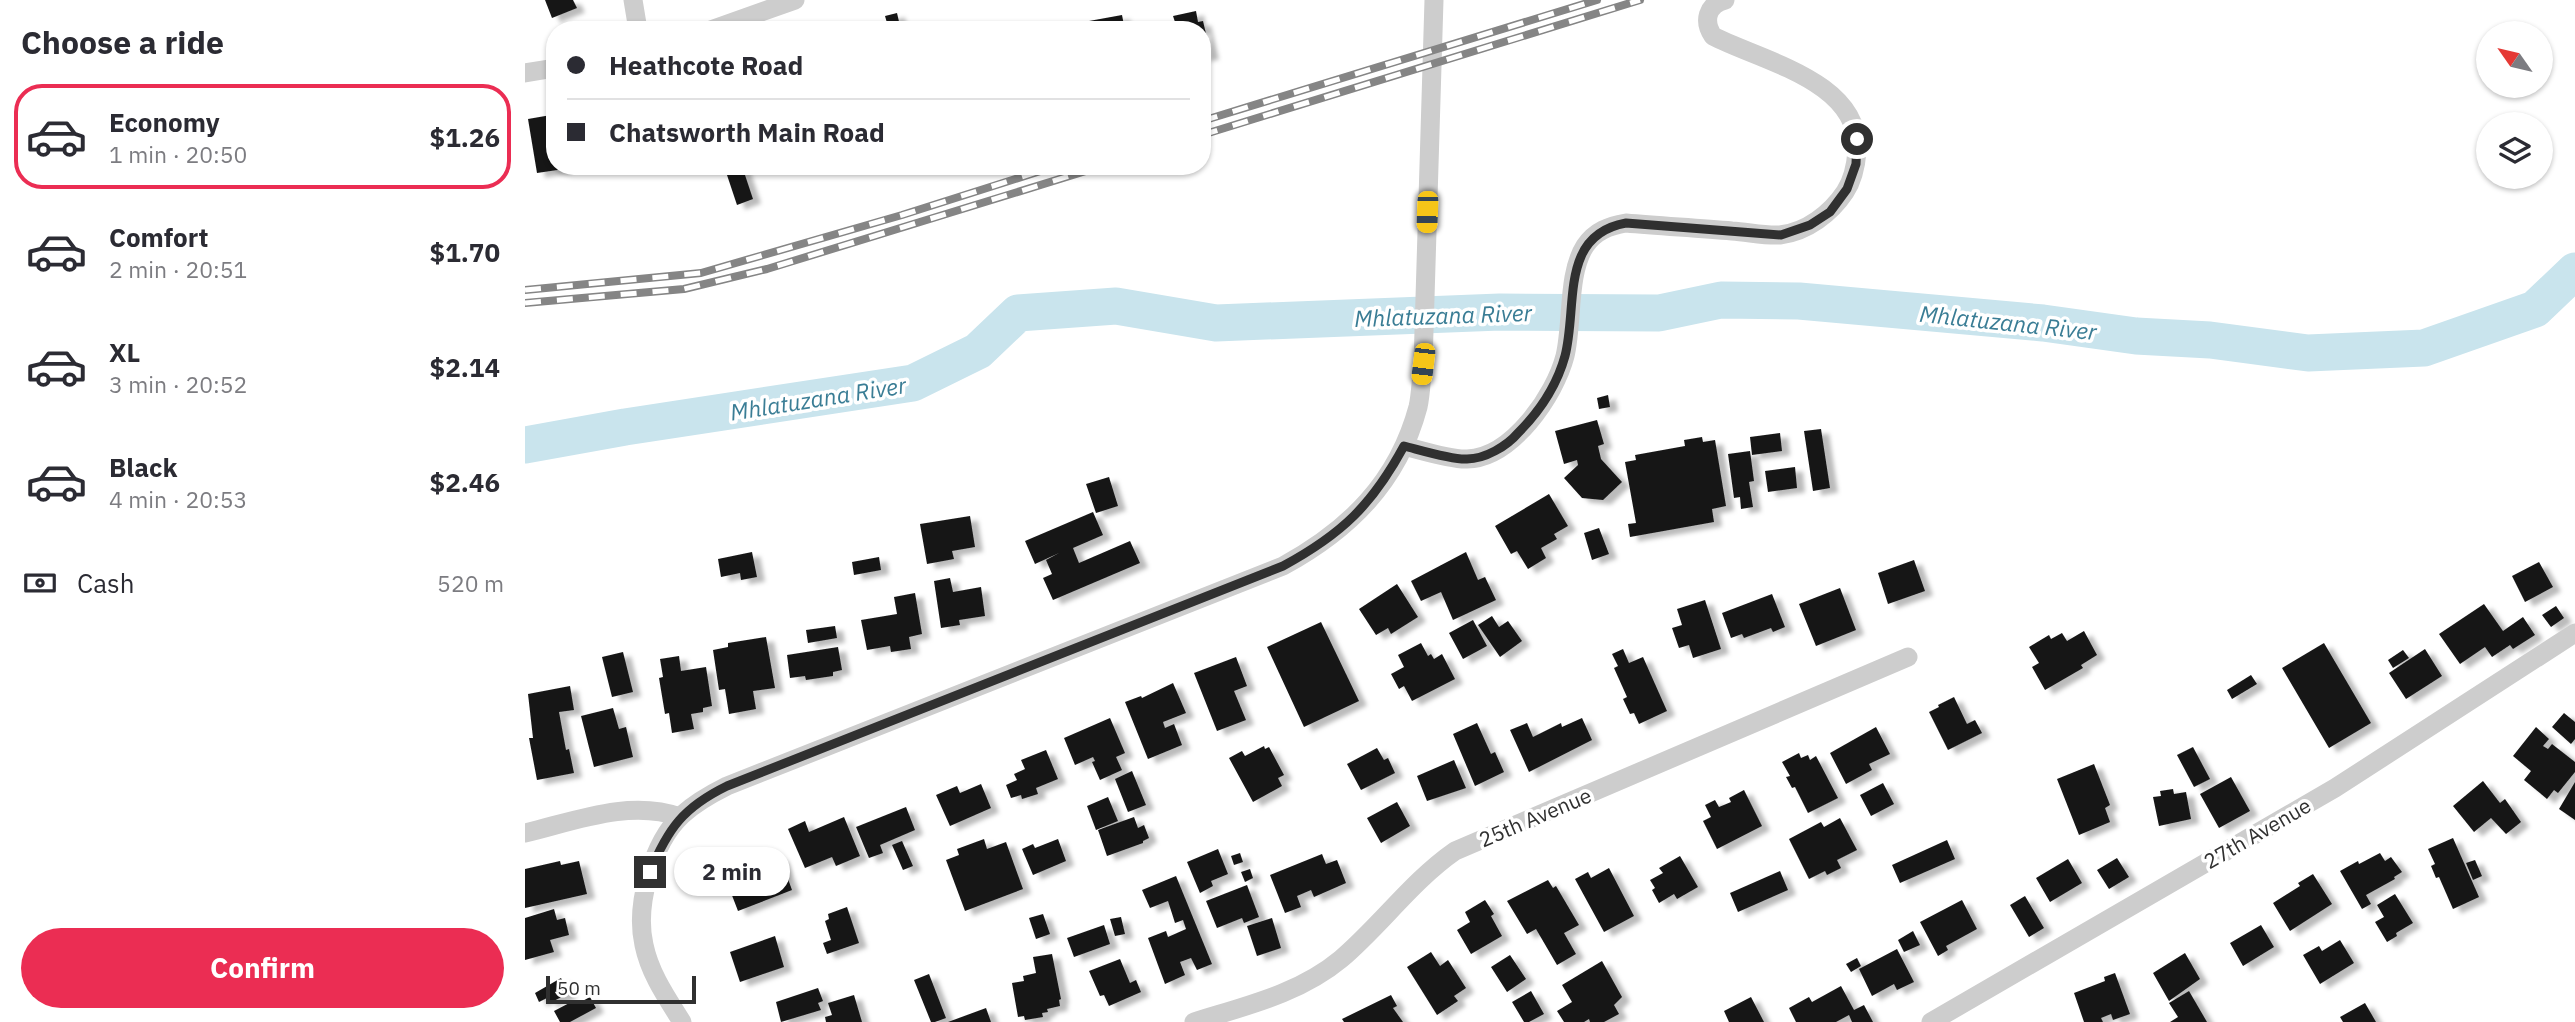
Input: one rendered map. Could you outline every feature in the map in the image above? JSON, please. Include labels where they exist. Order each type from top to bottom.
[{"type":"street","points":[[633,0],[636,21]]},
{"type":"street","points":[[736,21],[795,0]]},
{"type":"street","points":[[683,1022],[652,970],[644,945],[641,920],[650,872],[658,851],[680,817],[710,794],[727,786],[1283,566],[1314,549],[1362,510],[1386,480],[1404,446],[1418,406],[1423,364],[1434,0]]},
{"type":"street","points":[[1404,446],[1467,460],[1490,453],[1513,438],[1532,419],[1548,394],[1565,354],[1577,266],[1585,247],[1595,235],[1609,226],[1626,223],[1781,235],[1810,225],[1830,212],[1847,189],[1856,164],[1857,139],[1850,117],[1833,96],[1776,61],[1713,36],[1708,29],[1709,9],[1717,2],[1725,0]]},
{"type":"street","points":[[525,73],[546,70]]},
{"type":"street","name":"27th Avenue","points":[[1931,1022],[2335,788],[2575,633]]},
{"type":"street","name":"25th Avenue","points":[[1193,1022],[1277,996],[1318,976],[1342,958],[1429,871],[1455,851],[1908,657]]},
{"type":"street","points":[[525,833],[616,811],[648,809],[680,817]]},
{"type":"building","points":[[545,0],[573,0],[577,8],[552,18]]},
{"type":"building","points":[[1196,11],[1198,21],[1175,21],[1173,16]]},
{"type":"building","points":[[897,13],[899,21],[886,21],[885,16]]},
{"type":"building","points":[[1122,15],[1123,21],[1089,21]]},
{"type":"building","points":[[546,116],[546,172],[537,173],[528,119]]},
{"type":"building","points":[[727,175],[745,175],[753,199],[737,205]]},
{"type":"building","points":[[1608,395],[1610,407],[1599,409],[1597,398]]},
{"type":"building","points":[[1597,420],[1604,444],[1598,446],[1601,459],[1622,482],[1603,500],[1582,498],[1564,478],[1578,465],[1577,460],[1564,464],[1555,431]]},
{"type":"building","points":[[1821,429],[1830,488],[1813,491],[1804,431]]},
{"type":"building","points":[[1780,433],[1782,451],[1752,455],[1750,437]]},
{"type":"building","points":[[1702,437],[1703,442],[1715,440],[1726,506],[1712,509],[1714,522],[1630,537],[1628,524],[1636,523],[1625,462],[1636,460],[1635,455],[1685,446],[1684,440]]},
{"type":"building","points":[[1750,451],[1754,481],[1749,482],[1753,507],[1741,509],[1740,497],[1734,498],[1728,454]]},
{"type":"building","points":[[1795,467],[1797,488],[1768,492],[1765,471]]},
{"type":"building","points":[[1109,477],[1118,506],[1096,513],[1086,484]]},
{"type":"building","points":[[1549,494],[1568,526],[1554,534],[1557,539],[1541,548],[1546,558],[1528,569],[1517,551],[1511,554],[1495,526]]},
{"type":"building","points":[[1093,512],[1103,535],[1073,548],[1079,563],[1130,541],[1140,563],[1053,600],[1043,578],[1052,574],[1046,560],[1059,553],[1035,564],[1025,541]]},
{"type":"building","points":[[970,516],[975,547],[952,551],[954,559],[927,564],[920,524]]},
{"type":"building","points":[[1599,528],[1609,554],[1592,560],[1584,533]]},
{"type":"building","points":[[752,552],[757,577],[741,580],[740,573],[721,577],[718,559]]},
{"type":"building","points":[[1466,552],[1478,580],[1485,577],[1496,600],[1453,620],[1441,592],[1421,601],[1411,581]]},
{"type":"building","points":[[879,557],[881,570],[854,575],[852,562]]},
{"type":"building","points":[[1914,560],[1925,591],[1888,604],[1878,573]]},
{"type":"building","points":[[2539,562],[2553,587],[2525,602],[2512,576]]},
{"type":"building","points":[[950,578],[953,592],[981,587],[985,616],[959,620],[960,625],[941,628],[934,581]]},
{"type":"building","points":[[1397,584],[1418,617],[1391,634],[1388,628],[1376,635],[1359,609]]},
{"type":"building","points":[[1840,588],[1856,630],[1816,646],[1799,604]]},
{"type":"building","points":[[915,593],[922,634],[909,637],[911,649],[891,652],[890,646],[867,650],[861,620],[897,614],[894,597]]},
{"type":"building","points":[[1772,594],[1785,627],[1773,632],[1771,628],[1744,638],[1742,634],[1731,638],[1722,613]]},
{"type":"building","points":[[1705,600],[1721,649],[1693,658],[1689,645],[1679,648],[1672,628],[1682,625],[1677,609]]},
{"type":"building","points":[[2484,604],[2503,631],[2523,617],[2535,635],[2513,649],[2510,645],[2492,657],[2485,647],[2460,664],[2439,634]]},
{"type":"building","points":[[2556,606],[2564,618],[2551,627],[2542,615]]},
{"type":"building","points":[[1492,616],[1499,627],[1508,621],[1522,641],[1500,657],[1478,625]]},
{"type":"building","points":[[1473,620],[1487,646],[1463,659],[1449,633]]},
{"type":"building","points":[[1321,622],[1359,701],[1304,727],[1267,647]]},
{"type":"building","points":[[835,626],[837,638],[808,643],[806,630]]},
{"type":"building","points":[[2084,631],[2097,655],[2081,665],[2083,668],[2045,690],[2032,667],[2039,663],[2029,647],[2049,635],[2051,639],[2062,633],[2067,641]]},
{"type":"building","points":[[766,637],[775,688],[753,691],[756,709],[729,714],[725,689],[719,690],[713,650],[728,647],[728,643]]},
{"type":"building","points":[[1421,643],[1428,656],[1431,654],[1434,659],[1442,654],[1455,679],[1412,701],[1404,686],[1399,689],[1391,674],[1404,667],[1398,655]]},
{"type":"building","points":[[2324,643],[2371,723],[2329,748],[2282,668]]},
{"type":"building","points":[[838,647],[842,670],[833,672],[833,676],[806,680],[805,676],[790,678],[787,655]]},
{"type":"building","points":[[1623,649],[1629,663],[1643,657],[1667,711],[1639,724],[1634,713],[1630,714],[1623,699],[1627,697],[1614,668],[1618,666],[1612,654]]},
{"type":"building","points":[[2425,649],[2442,676],[2406,699],[2389,673]]},
{"type":"building","points":[[2403,650],[2409,658],[2393,668],[2388,660]]},
{"type":"building","points":[[623,652],[633,692],[612,697],[602,657]]},
{"type":"building","points":[[679,656],[681,671],[706,667],[712,706],[703,708],[703,712],[691,714],[694,729],[672,733],[669,713],[665,714],[659,678],[663,677],[660,659]]},
{"type":"building","points":[[1236,657],[1247,686],[1234,691],[1246,720],[1217,731],[1194,673]]},
{"type":"building","points":[[2251,675],[2257,684],[2232,699],[2227,690]]},
{"type":"building","points":[[1173,683],[1186,713],[1163,722],[1165,728],[1174,724],[1182,745],[1148,759],[1125,702],[1141,696],[1142,698]]},
{"type":"building","points":[[570,686],[574,710],[559,712],[566,750],[569,749],[574,773],[537,780],[529,738],[533,738],[528,694]]},
{"type":"building","points":[[1954,697],[1967,724],[1975,720],[1982,733],[1948,750],[1929,712]]},
{"type":"building","points":[[613,708],[619,729],[626,727],[633,757],[594,767],[581,716]]},
{"type":"building","points":[[2564,713],[2575,722],[2575,739],[2571,744],[2552,727]]},
{"type":"building","points":[[1110,718],[1125,753],[1116,757],[1122,770],[1100,780],[1092,762],[1095,761],[1093,757],[1075,765],[1064,738]]},
{"type":"building","points":[[1582,718],[1592,740],[1529,772],[1510,730],[1527,723],[1533,737],[1561,723],[1562,727]]},
{"type":"building","points":[[1477,723],[1491,754],[1495,752],[1504,772],[1475,786],[1453,734]]},
{"type":"building","points":[[1876,727],[1890,754],[1869,764],[1872,770],[1846,784],[1830,753]]},
{"type":"building","points":[[2536,727],[2549,739],[2543,746],[2548,749],[2552,744],[2575,762],[2575,772],[2558,793],[2554,790],[2547,799],[2524,780],[2531,771],[2513,756]]},
{"type":"building","points":[[1264,746],[1265,749],[1269,747],[1284,775],[1278,778],[1282,786],[1253,802],[1229,758],[1242,751],[1245,756]]},
{"type":"building","points":[[2193,747],[2210,779],[2194,787],[2177,755]]},
{"type":"building","points":[[1377,748],[1384,760],[1388,758],[1395,773],[1361,790],[1347,764]]},
{"type":"building","points":[[1046,750],[1058,779],[1036,788],[1038,794],[1022,799],[1021,795],[1011,798],[1006,785],[1017,780],[1014,774],[1025,769],[1021,760]]},
{"type":"building","points":[[1799,753],[1801,758],[1808,755],[1810,760],[1816,756],[1838,798],[1808,813],[1795,787],[1792,788],[1786,777],[1790,776],[1782,762]]},
{"type":"building","points":[[1454,760],[1466,788],[1427,801],[1417,776]]},
{"type":"building","points":[[2094,764],[2110,805],[2105,808],[2110,822],[2079,835],[2057,779]]},
{"type":"building","points":[[1132,771],[1146,805],[1128,812],[1115,779]]},
{"type":"building","points":[[2231,777],[2250,811],[2219,828],[2200,794]]},
{"type":"building","points":[[2483,781],[2500,803],[2505,799],[2521,822],[2506,834],[2491,818],[2474,832],[2453,806]]},
{"type":"building","points":[[2575,782],[2575,820],[2559,809]]},
{"type":"building","points":[[1883,783],[1894,804],[1871,816],[1860,795]]},
{"type":"building","points":[[981,784],[991,808],[950,826],[936,795],[957,786],[960,793]]},
{"type":"building","points":[[2173,789],[2174,794],[2186,792],[2191,819],[2159,826],[2153,797],[2161,796],[2160,791]]},
{"type":"building","points":[[1744,790],[1762,826],[1717,849],[1703,821],[1711,817],[1705,805],[1715,800],[1719,807],[1731,802],[1729,798]]},
{"type":"building","points":[[1108,797],[1118,821],[1096,830],[1087,806]]},
{"type":"building","points":[[1397,802],[1410,826],[1381,843],[1367,818]]},
{"type":"building","points":[[906,807],[915,830],[880,845],[883,853],[869,858],[856,827]]},
{"type":"building","points":[[844,817],[860,856],[836,866],[832,857],[805,868],[788,829],[805,821],[809,832]]},
{"type":"building","points":[[1134,817],[1138,828],[1144,825],[1149,838],[1143,843],[1107,856],[1098,830]]},
{"type":"building","points":[[1840,818],[1857,850],[1837,860],[1841,868],[1827,875],[1825,871],[1809,879],[1789,839],[1821,822],[1824,827]]},
{"type":"building","points":[[2453,838],[2479,897],[2453,909],[2439,877],[2436,878],[2431,866],[2435,864],[2428,849]]},
{"type":"building","points":[[984,839],[987,849],[1006,842],[1023,889],[965,911],[946,860],[959,855],[957,849]]},
{"type":"building","points":[[1058,839],[1066,861],[1033,875],[1022,849],[1033,844],[1035,848]]},
{"type":"building","points":[[1947,840],[1955,859],[1900,883],[1892,865]]},
{"type":"building","points":[[902,841],[913,866],[903,870],[892,845]]},
{"type":"building","points":[[1218,849],[1228,874],[1211,881],[1213,886],[1200,893],[1187,862]]},
{"type":"building","points":[[1240,853],[1243,862],[1234,865],[1231,856]]},
{"type":"building","points":[[2380,853],[2385,861],[2391,857],[2402,872],[2394,877],[2395,879],[2366,895],[2371,904],[2362,909],[2340,871]]},
{"type":"building","points":[[761,854],[764,863],[780,857],[792,890],[738,911],[728,885],[749,877],[743,861]]},
{"type":"building","points":[[1322,854],[1326,864],[1337,860],[1346,883],[1314,897],[1311,890],[1297,896],[1301,907],[1285,913],[1270,875]]},
{"type":"building","points":[[1680,856],[1698,887],[1677,899],[1674,894],[1659,903],[1650,880],[1663,873],[1659,868]]},
{"type":"building","points":[[2117,858],[2129,877],[2109,889],[2097,870]]},
{"type":"building","points":[[2068,859],[2082,883],[2050,902],[2036,878]]},
{"type":"building","points":[[2475,860],[2482,876],[2473,880],[2466,863]]},
{"type":"building","points":[[560,861],[561,865],[579,861],[587,894],[525,908],[525,869]]},
{"type":"building","points":[[1609,868],[1634,916],[1604,932],[1575,879],[1588,872],[1591,878]]},
{"type":"building","points":[[1250,869],[1253,878],[1245,882],[1241,872]]},
{"type":"building","points":[[1780,871],[1788,890],[1738,912],[1730,893]]},
{"type":"building","points":[[2313,874],[2332,904],[2290,931],[2273,903]]},
{"type":"building","points":[[1176,876],[1212,964],[1197,970],[1191,958],[1180,962],[1185,975],[1165,984],[1148,938],[1166,931],[1168,937],[1186,929],[1183,920],[1175,923],[1168,901],[1150,908],[1142,890]]},
{"type":"building","points":[[1548,880],[1553,888],[1556,886],[1579,925],[1564,933],[1576,954],[1557,965],[1536,929],[1527,934],[1507,901]]},
{"type":"building","points":[[1247,885],[1259,917],[1244,923],[1242,918],[1217,928],[1206,901]]},
{"type":"building","points":[[2395,894],[2413,923],[2387,942],[2375,922],[2384,917],[2377,905]]},
{"type":"building","points":[[2025,896],[2044,928],[2029,937],[2010,905]]},
{"type":"building","points":[[1485,900],[1494,914],[1491,916],[1502,936],[1471,954],[1457,930],[1470,922],[1465,912]]},
{"type":"building","points":[[1962,900],[1977,929],[1946,946],[1948,950],[1938,956],[1920,922]]},
{"type":"building","points":[[847,907],[859,943],[827,954],[823,943],[831,940],[825,921],[829,919],[828,914]]},
{"type":"building","points":[[554,909],[557,920],[565,918],[569,935],[550,940],[554,952],[525,960],[525,918]]},
{"type":"building","points":[[1043,914],[1050,934],[1036,939],[1029,918]]},
{"type":"building","points":[[1121,917],[1125,934],[1115,936],[1110,919]]},
{"type":"building","points":[[1272,918],[1281,948],[1257,956],[1247,926]]},
{"type":"building","points":[[1104,925],[1110,944],[1074,957],[1067,938]]},
{"type":"building","points":[[2261,925],[2274,947],[2243,966],[2230,943]]},
{"type":"building","points":[[1913,931],[1920,945],[1904,952],[1898,940]]},
{"type":"building","points":[[775,936],[784,967],[740,982],[730,952]]},
{"type":"building","points":[[2340,940],[2354,963],[2320,984],[2303,955],[2319,946],[2322,951]]},
{"type":"building","points":[[1897,949],[1914,982],[1897,990],[1894,984],[1872,996],[1859,969]]},
{"type":"building","points":[[1431,952],[1440,966],[1448,960],[1466,988],[1454,996],[1458,1001],[1437,1015],[1407,967]]},
{"type":"building","points":[[2185,953],[2200,979],[2169,1001],[2153,973]]},
{"type":"building","points":[[1052,954],[1060,1006],[1047,1009],[1048,1012],[1042,1013],[1043,1017],[1025,1020],[1024,1016],[1018,1017],[1012,983],[1024,981],[1023,976],[1036,973],[1033,957]]},
{"type":"building","points":[[1510,955],[1526,979],[1507,992],[1491,967]]},
{"type":"building","points":[[1857,958],[1861,966],[1851,972],[1846,964]]},
{"type":"building","points":[[1120,959],[1130,983],[1136,980],[1141,992],[1109,1006],[1104,995],[1100,996],[1089,971]]},
{"type":"building","points":[[1602,961],[1622,997],[1614,1005],[1619,1014],[1604,1022],[1590,1022],[1589,1019],[1584,1022],[1564,1022],[1557,1011],[1572,1002],[1562,985]]},
{"type":"building","points":[[2115,973],[2130,1014],[2113,1020],[2111,1014],[2101,1018],[2103,1022],[2084,1022],[2074,993],[2105,981],[2104,977]]},
{"type":"building","points":[[929,974],[946,1018],[935,1022],[931,1022],[914,980]]},
{"type":"building","points":[[561,978],[569,993],[550,1003],[547,998],[539,1002],[535,993]]},
{"type":"building","points":[[1841,986],[1854,1010],[1864,1005],[1873,1022],[1852,1022],[1849,1015],[1836,1022],[1796,1022],[1789,1008],[1809,997],[1812,1002]]},
{"type":"building","points":[[818,988],[823,1001],[818,1003],[821,1010],[781,1022],[776,1002]]},
{"type":"building","points":[[1531,991],[1544,1014],[1524,1022],[1512,1002]]},
{"type":"building","points":[[2189,991],[2207,1022],[2170,1022],[2178,1017],[2169,1003]]},
{"type":"building","points":[[854,995],[862,1022],[826,1022],[825,1017],[832,1015],[828,1003]]},
{"type":"building","points":[[1391,995],[1397,1006],[1393,1008],[1403,1022],[1344,1022],[1342,1019]]},
{"type":"building","points":[[590,997],[596,1008],[570,1022],[560,1022],[554,1011],[575,1000],[577,1004]]},
{"type":"building","points":[[1751,997],[1764,1022],[1729,1022],[1724,1011]]},
{"type":"building","points":[[2365,1003],[2376,1022],[2343,1022],[2340,1017]]},
{"type":"building","points":[[986,1008],[991,1022],[948,1022]]},
{"type":"waterway","name":"Mhlatuzana River","points":[[525,445],[913,383],[978,351],[1018,313],[1116,306],[1216,323],[1500,312],[1659,313],[1721,300],[1799,301],[2043,323],[2136,336],[2210,340],[2308,353],[2424,348],[2535,309],[2575,271]]},
{"type":"railway","points":[[1211,118],[1597,0]]},
{"type":"railway","points":[[1211,132],[1640,0]]},
{"type":"railway","points":[[525,290],[701,273],[902,215],[1028,175]]},
{"type":"railway","points":[[525,303],[684,289],[767,269],[1073,175]]},
{"type":"route","points":[[650,872],[658,851],[680,817],[710,794],[1283,566],[1314,549],[1362,510],[1386,480],[1404,446],[1467,460],[1490,453],[1513,438],[1532,419],[1548,394],[1565,354],[1577,266],[1585,247],[1595,235],[1609,226],[1626,223],[1781,235],[1810,225],[1830,212],[1847,189],[1856,164],[1857,139]]}]
